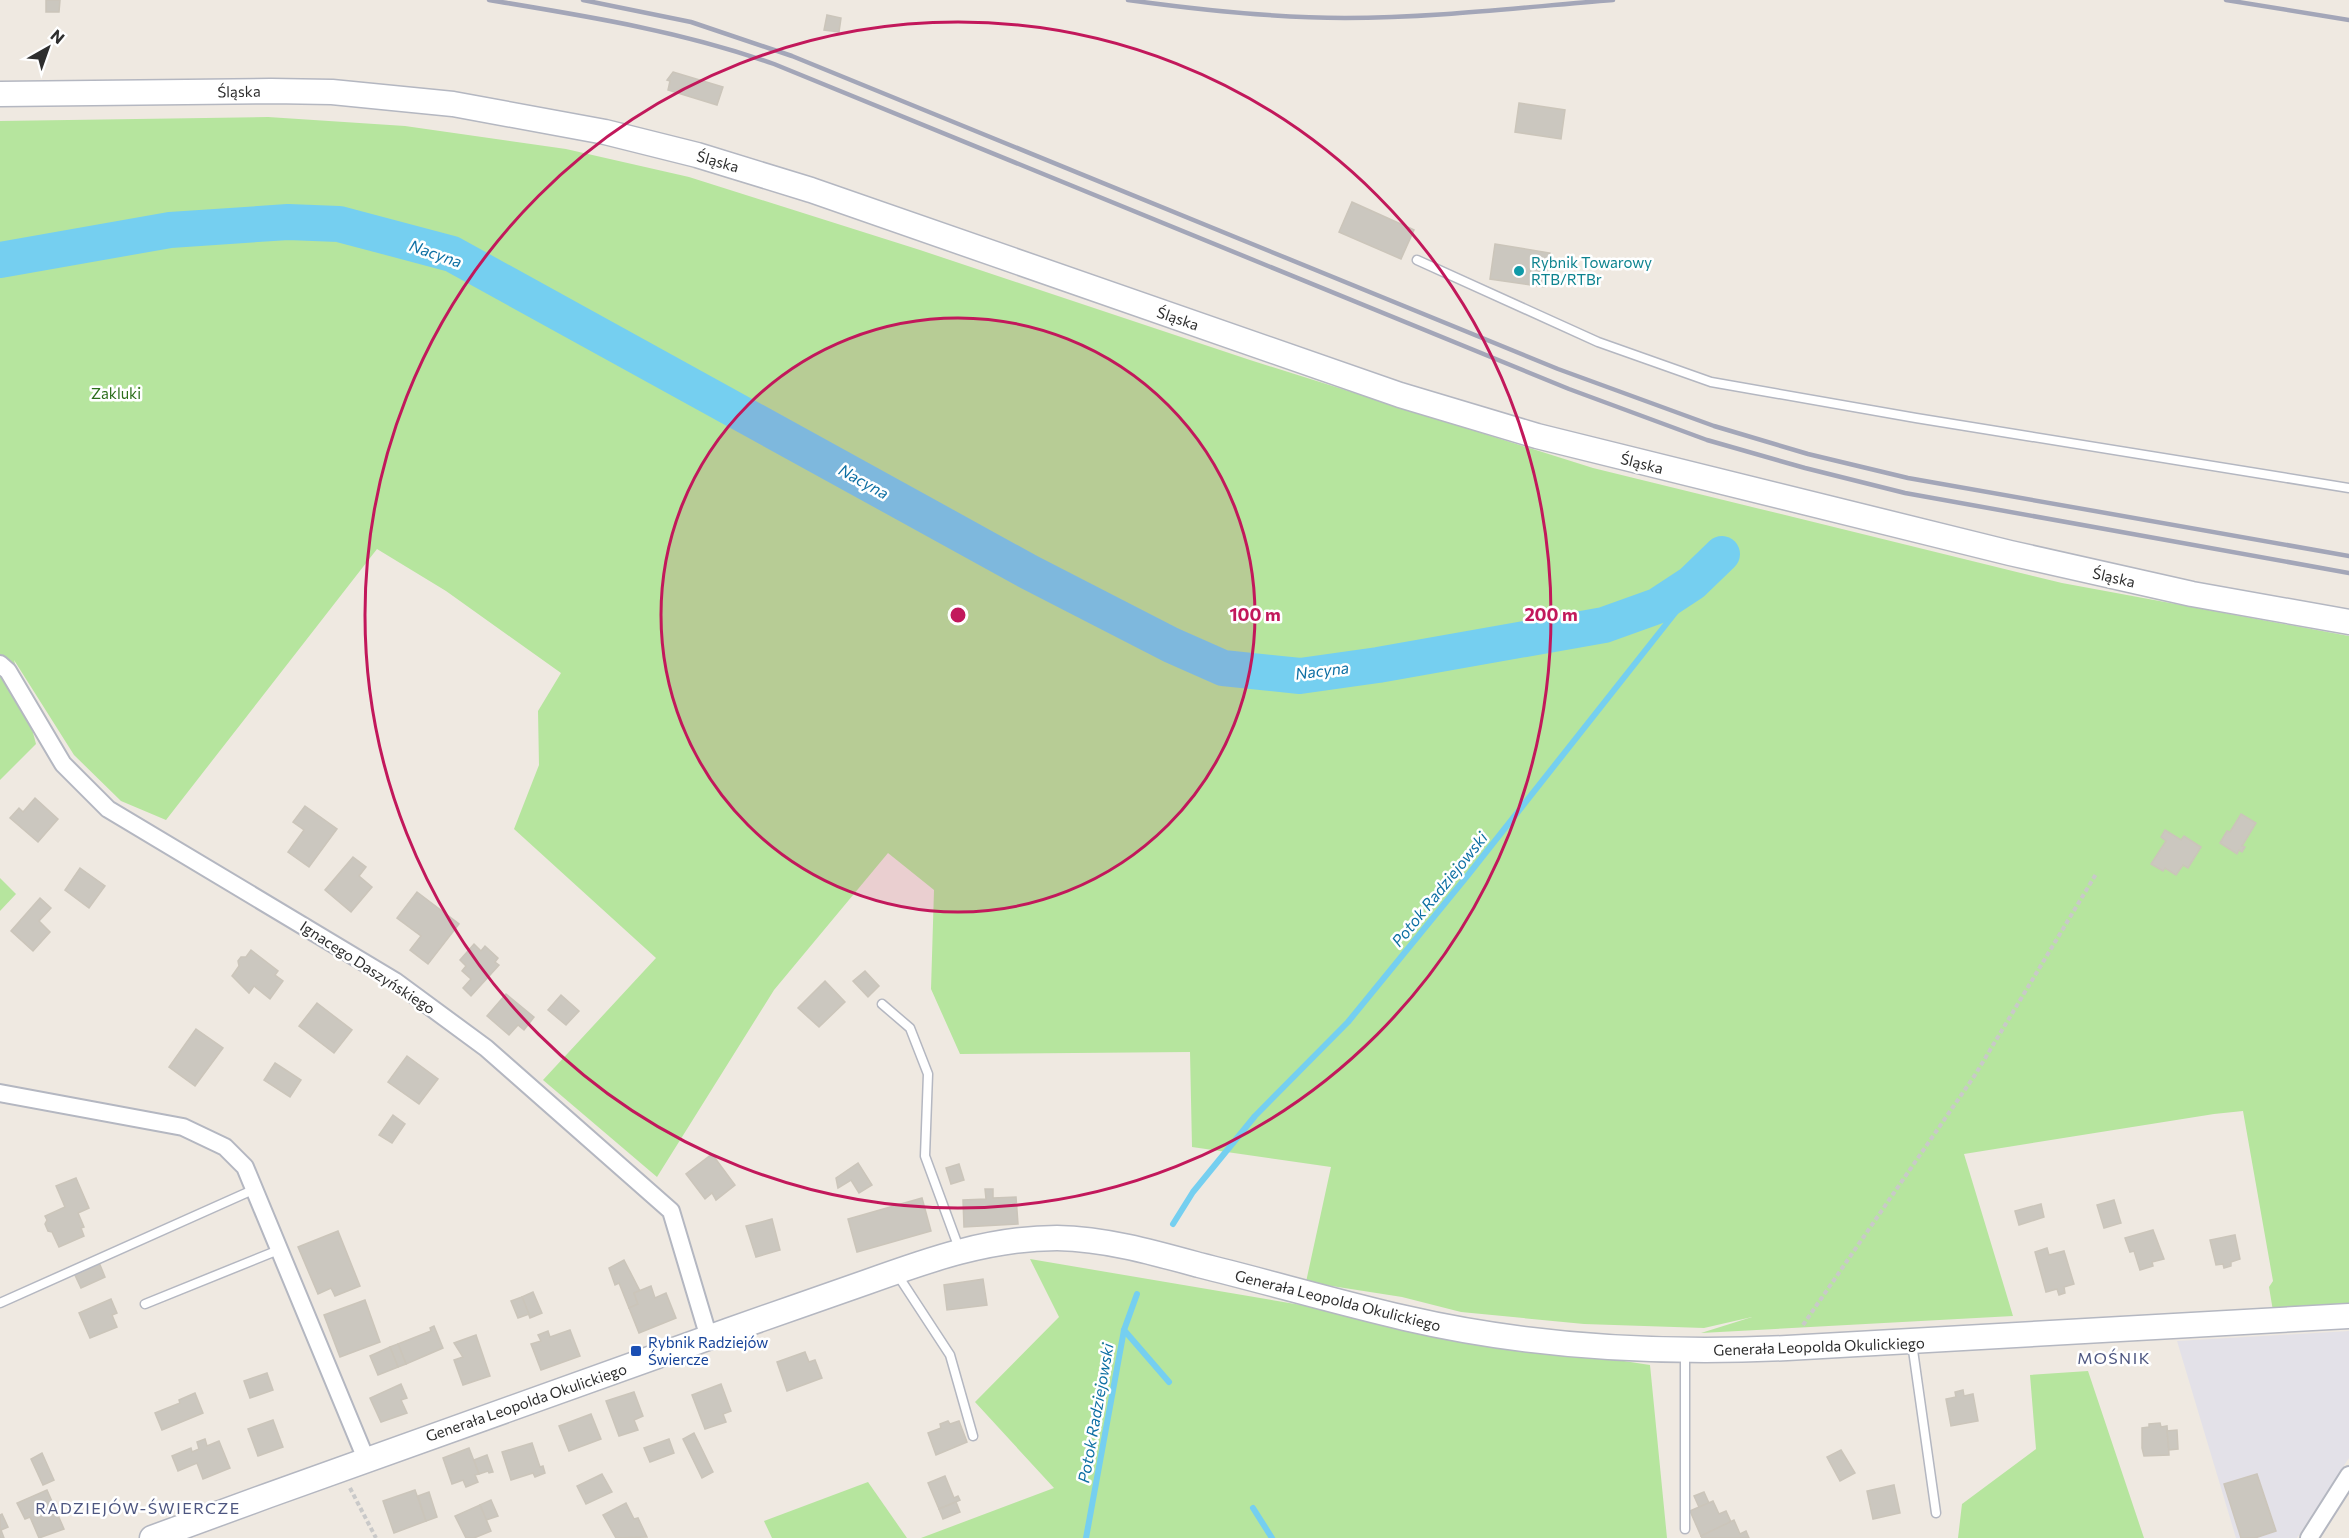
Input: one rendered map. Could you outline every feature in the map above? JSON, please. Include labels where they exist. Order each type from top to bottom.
[{"type":"street","name":"Śląska","points":[[0,94],[332,92],[462,106],[605,132],[697,155],[811,190],[1400,395],[1537,436],[2010,554],[2202,596],[2349,622]]},
{"type":"street","name":"Ignacego Daszyńskiego","points":[[0,664],[8,671],[63,764],[108,809],[395,981],[486,1048],[671,1211],[709,1338]]},
{"type":"street","points":[[0,1093],[183,1127],[225,1147],[245,1167],[255,1188],[366,1459]]},
{"type":"street","name":"Generała Leopolda Okulickiego","points":[[152,1538],[340,1468],[895,1271],[960,1251],[1020,1240],[1052,1238],[1096,1241],[1139,1249],[1454,1329],[1561,1342],[1685,1351],[1912,1342],[2349,1316]]},
{"type":"street","points":[[2309,1538],[2349,1475]]},
{"type":"lane","points":[[1417,260],[1598,342],[1711,382],[1916,418],[2349,488]]},
{"type":"lane","points":[[882,1004],[910,1028],[928,1074],[925,1156],[960,1251]]},
{"type":"lane","points":[[0,1303],[255,1188]]},
{"type":"lane","points":[[145,1304],[281,1250]]},
{"type":"lane","points":[[895,1271],[950,1355],[973,1436]]},
{"type":"lane","points":[[1912,1342],[1936,1513]]},
{"type":"lane","points":[[1685,1351],[1685,1529]]},
{"type":"path","points":[[1787,1348],[1975,1074],[2096,874]]},
{"type":"path","points":[[340,1468],[376,1538]]},
{"type":"shaded area","points":[[2349,1331],[2349,1458],[2297,1538],[2236,1538],[2177,1341]]},
{"type":"green space","name":"Zakluki","points":[[268,117],[405,126],[566,149],[689,177],[920,250],[1250,360],[1593,468],[2062,583],[2349,636],[2349,1305],[2274,1317],[2269,1287],[2273,1281],[2243,1111],[1964,1154],[2013,1316],[1701,1333],[1752,1317],[1704,1328],[1584,1324],[1461,1312],[1402,1297],[1306,1282],[1331,1167],[1192,1147],[1190,1052],[960,1054],[931,989],[934,890],[888,853],[774,990],[657,1177],[543,1080],[656,958],[514,829],[539,765],[538,711],[561,673],[446,591],[377,549],[166,820],[121,801],[74,755],[14,660],[36,744],[0,780],[0,121]]},
{"type":"green space","points":[[0,878],[16,894],[0,911]]},
{"type":"green space","points":[[1030,1259],[1301,1305],[1389,1325],[1650,1365],[1667,1538],[921,1538],[1054,1488],[975,1402],[1059,1317]]},
{"type":"green space","points":[[2088,1371],[2144,1538],[1958,1538],[1962,1504],[2036,1449],[2030,1375]]},
{"type":"green space","points":[[868,1482],[907,1538],[772,1538],[764,1521]]},
{"type":"building","points":[[46,0],[60,0],[59,12],[46,12]]},
{"type":"building","points":[[827,15],[841,18],[839,32],[824,30]]},
{"type":"building","points":[[673,72],[723,87],[717,105],[668,90],[670,81],[667,80]]},
{"type":"building","points":[[1519,103],[1565,110],[1561,139],[1515,132]]},
{"type":"building","points":[[1352,202],[1414,230],[1401,259],[1339,232]]},
{"type":"building","name":"Rybnik Towarowy RTB/RTBr","points":[[1495,244],[1550,253],[1545,287],[1490,279]]},
{"type":"building","points":[[35,798],[58,819],[38,842],[10,818],[19,808],[23,812]]},
{"type":"building","points":[[305,806],[337,829],[309,867],[288,852],[304,830],[293,822]]},
{"type":"building","points":[[2241,814],[2256,823],[2242,846],[2245,847],[2242,852],[2239,850],[2237,854],[2220,843]]},
{"type":"building","points":[[2165,830],[2181,840],[2184,836],[2201,847],[2188,868],[2183,865],[2176,875],[2165,868],[2163,871],[2151,864],[2166,841],[2161,837]]},
{"type":"building","points":[[353,857],[366,867],[359,876],[372,887],[351,912],[325,890]]},
{"type":"building","points":[[80,868],[105,886],[89,908],[65,890]]},
{"type":"building","points":[[417,892],[459,924],[428,964],[410,950],[421,936],[397,918]]},
{"type":"building","points":[[40,898],[51,908],[39,921],[50,932],[33,951],[11,931]]},
{"type":"building","points":[[474,944],[481,951],[485,946],[498,958],[495,962],[499,965],[471,996],[463,988],[471,979],[462,971],[466,966],[460,960]]},
{"type":"building","points":[[251,950],[278,971],[275,975],[283,981],[270,999],[254,986],[249,993],[232,976],[239,966],[238,961],[241,957],[246,957]]},
{"type":"building","points":[[865,971],[879,986],[868,997],[853,981]]},
{"type":"building","points":[[825,981],[845,1002],[819,1027],[798,1008]]},
{"type":"building","points":[[506,994],[534,1017],[524,1030],[518,1025],[509,1035],[487,1016]]},
{"type":"building","points":[[561,995],[579,1011],[566,1025],[548,1010]]},
{"type":"building","points":[[317,1003],[352,1030],[334,1053],[299,1026]]},
{"type":"building","points":[[196,1029],[223,1048],[195,1086],[169,1067]]},
{"type":"building","points":[[407,1056],[438,1079],[419,1104],[388,1082]]},
{"type":"building","points":[[275,1063],[301,1080],[290,1097],[264,1080]]},
{"type":"building","points":[[393,1115],[405,1124],[392,1143],[379,1135]]},
{"type":"building","points":[[712,1154],[735,1185],[716,1200],[712,1193],[705,1199],[686,1174]]},
{"type":"building","points":[[858,1163],[872,1185],[859,1193],[851,1180],[838,1188],[836,1178]]},
{"type":"building","points":[[959,1164],[964,1180],[951,1184],[946,1168]]},
{"type":"building","points":[[76,1178],[89,1208],[78,1213],[84,1227],[81,1228],[84,1236],[59,1247],[52,1232],[48,1231],[45,1216],[65,1207],[56,1186]]},
{"type":"building","points":[[985,1189],[993,1189],[993,1198],[1016,1197],[1018,1224],[964,1227],[963,1200],[986,1199]]},
{"type":"building","points":[[922,1198],[931,1231],[857,1252],[848,1219]]},
{"type":"building","points":[[2114,1200],[2121,1223],[2104,1228],[2097,1205]]},
{"type":"building","points":[[2041,1204],[2044,1217],[2019,1225],[2015,1211]]},
{"type":"building","points":[[772,1219],[780,1250],[756,1257],[746,1226]]},
{"type":"building","points":[[2153,1230],[2164,1259],[2152,1262],[2153,1266],[2140,1270],[2134,1251],[2130,1252],[2125,1238]]},
{"type":"building","points":[[338,1231],[360,1286],[335,1296],[331,1288],[318,1294],[298,1247]]},
{"type":"building","points":[[2235,1235],[2240,1259],[2224,1268],[2223,1264],[2216,1265],[2210,1240]]},
{"type":"building","points":[[2047,1248],[2049,1255],[2064,1251],[2074,1284],[2064,1287],[2065,1293],[2059,1295],[2057,1289],[2046,1292],[2035,1252]]},
{"type":"building","points":[[98,1260],[105,1277],[81,1288],[73,1271]]},
{"type":"building","points":[[624,1260],[640,1291],[634,1293],[638,1304],[629,1308],[619,1283],[615,1285],[609,1268]]},
{"type":"building","points":[[983,1279],[987,1305],[947,1310],[944,1285]]},
{"type":"building","points":[[651,1286],[655,1298],[666,1293],[676,1318],[639,1333],[629,1308],[638,1304],[634,1293]]},
{"type":"building","points":[[533,1292],[542,1313],[530,1318],[522,1297]]},
{"type":"building","points":[[522,1297],[529,1314],[518,1318],[511,1301]]},
{"type":"building","points":[[111,1299],[117,1313],[112,1315],[117,1327],[90,1338],[79,1313]]},
{"type":"building","points":[[365,1300],[380,1342],[340,1357],[324,1315]]},
{"type":"building","points":[[434,1326],[443,1348],[406,1364],[398,1344],[431,1331],[430,1328]]},
{"type":"building","points":[[570,1330],[580,1356],[541,1370],[531,1344],[541,1341],[538,1335],[548,1331],[550,1337]]},
{"type":"building","points":[[476,1335],[490,1376],[463,1385],[454,1360],[463,1357],[454,1343]]},
{"type":"building","points":[[398,1344],[406,1364],[398,1367],[390,1347]]},
{"type":"building","points":[[390,1347],[398,1367],[378,1375],[370,1356]]},
{"type":"building","points":[[805,1352],[809,1362],[815,1360],[822,1378],[787,1391],[777,1362]]},
{"type":"building","points":[[267,1373],[273,1390],[250,1398],[244,1381]]},
{"type":"building","points":[[401,1384],[407,1398],[401,1400],[407,1413],[381,1422],[370,1398]]},
{"type":"building","points":[[721,1384],[731,1411],[723,1414],[726,1422],[705,1429],[692,1395]]},
{"type":"building","points":[[1963,1390],[1964,1396],[1973,1394],[1978,1421],[1951,1426],[1946,1399],[1956,1397],[1955,1392]]},
{"type":"building","points":[[634,1392],[643,1416],[634,1420],[638,1430],[619,1436],[606,1401]]},
{"type":"building","points":[[195,1393],[203,1413],[162,1430],[155,1413],[180,1403],[179,1400]]},
{"type":"building","points":[[591,1414],[601,1439],[569,1451],[559,1426]]},
{"type":"building","points":[[273,1420],[283,1447],[258,1456],[248,1429]]},
{"type":"building","points":[[948,1421],[950,1424],[959,1421],[967,1442],[936,1455],[928,1433],[941,1428],[940,1424]]},
{"type":"building","points":[[2160,1423],[2161,1427],[2167,1426],[2169,1455],[2144,1456],[2142,1428],[2149,1427],[2149,1424]]},
{"type":"building","points":[[2177,1430],[2178,1449],[2169,1450],[2167,1431]]},
{"type":"building","points":[[694,1433],[713,1472],[702,1478],[683,1439]]},
{"type":"building","points":[[205,1439],[207,1446],[219,1441],[230,1468],[203,1479],[197,1463],[178,1471],[172,1456],[191,1448],[192,1452],[199,1449],[197,1442]]},
{"type":"building","points":[[669,1439],[674,1453],[650,1462],[644,1448]]},
{"type":"building","points":[[532,1443],[540,1467],[543,1466],[545,1473],[535,1477],[533,1473],[511,1480],[502,1452]]},
{"type":"building","points":[[469,1448],[479,1474],[475,1475],[478,1482],[466,1487],[463,1480],[452,1484],[443,1458]]},
{"type":"building","points":[[1841,1450],[1855,1473],[1840,1481],[1827,1457]]},
{"type":"building","points":[[42,1453],[54,1480],[43,1485],[31,1459]]},
{"type":"building","points":[[487,1455],[493,1472],[479,1474],[474,1460]]},
{"type":"building","points":[[602,1474],[612,1492],[586,1504],[577,1486]]},
{"type":"building","points":[[2257,1474],[2276,1531],[2255,1538],[2241,1538],[2224,1484]]},
{"type":"building","points":[[945,1476],[954,1498],[958,1496],[960,1500],[939,1509],[928,1483]]},
{"type":"building","points":[[1894,1485],[1900,1513],[1873,1519],[1867,1491]]},
{"type":"building","points":[[47,1490],[64,1529],[39,1538],[30,1517],[25,1519],[17,1503]]},
{"type":"building","points":[[415,1490],[426,1521],[394,1533],[383,1501]]},
{"type":"building","points":[[429,1492],[437,1517],[426,1521],[418,1496]]},
{"type":"building","points":[[1704,1492],[1709,1503],[1699,1507],[1694,1496]]},
{"type":"building","points":[[491,1500],[498,1516],[486,1520],[480,1505]]},
{"type":"building","points":[[1713,1501],[1719,1514],[1726,1511],[1731,1522],[1701,1536],[1690,1511]]},
{"type":"building","points":[[956,1502],[960,1512],[943,1519],[939,1509]]},
{"type":"building","points":[[626,1503],[634,1519],[638,1518],[647,1537],[616,1538],[603,1515]]},
{"type":"building","points":[[480,1505],[491,1531],[474,1538],[466,1538],[455,1516]]},
{"type":"building","points":[[2,1514],[8,1527],[1,1530],[4,1538],[0,1538],[0,1515]]},
{"type":"building","points":[[1734,1520],[1740,1534],[1746,1531],[1749,1538],[1702,1538],[1701,1536]]},
{"type":"waterway","name":"Nacyna","points":[[0,260],[170,230],[288,222],[339,224],[452,254],[1029,572],[1171,645],[1223,668],[1300,676],[1378,665],[1604,625],[1657,606],[1692,583],[1722,554]]},
{"type":"waterway","name":"Potok Radziejowski","points":[[1173,1224],[1193,1192],[1255,1116],[1348,1022],[1468,875],[1716,561]]},
{"type":"waterway","name":"Potok Radziejowski","points":[[1086,1538],[1124,1330],[1137,1294]]},
{"type":"waterway","points":[[1124,1330],[1169,1382]]},
{"type":"waterway","points":[[1253,1508],[1272,1538]]},
{"type":"railway","points":[[489,0],[669,33],[774,64],[1569,389],[1707,440],[1905,493],[2349,573]]},
{"type":"railway","points":[[583,0],[691,22],[792,56],[1558,369],[1714,426],[1808,454],[1908,478],[2349,556]]},
{"type":"railway","points":[[1128,0],[1236,13],[1345,18],[1446,14],[1613,0]]},
{"type":"railway","points":[[2226,0],[2349,20]]},
{"type":"place","name":"Rybnik Towarowy RTB/RTBr","points":[[1519,271]]},
{"type":"place","name":"Rybnik Radziejów Świercze","points":[[636,1351]]},
{"type":"district","name":"MOŚNIK","points":[[2114,1357]]},
{"type":"district","name":"RADZIEJÓW-ŚWIERCZE","points":[[138,1507]]}]
